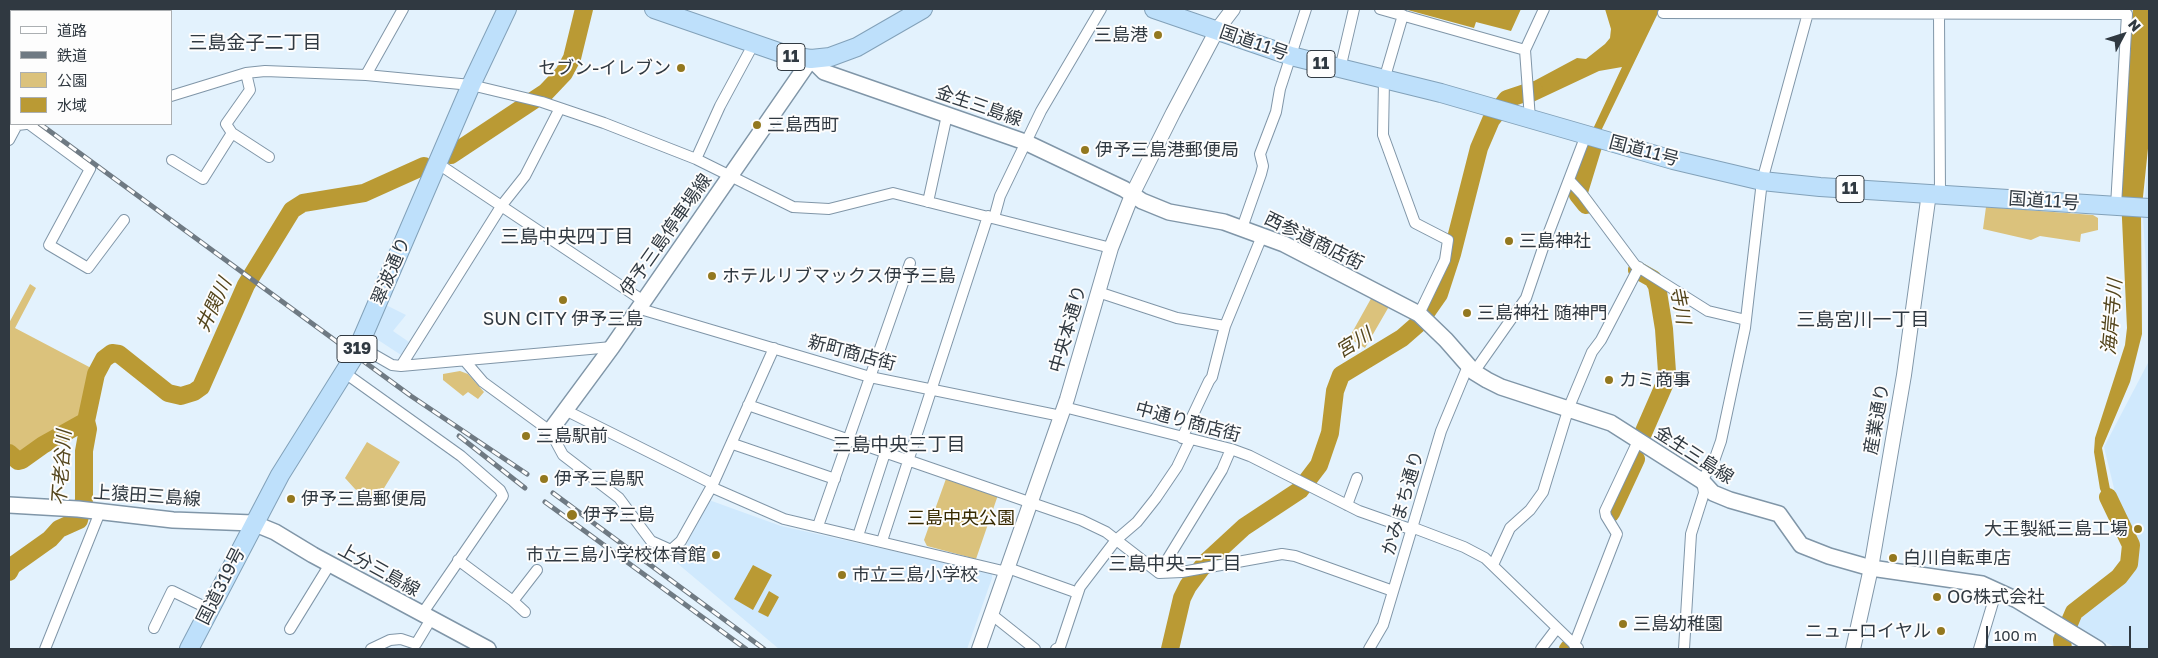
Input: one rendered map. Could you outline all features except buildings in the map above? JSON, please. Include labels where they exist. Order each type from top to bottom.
[{"type":"highway","name":"翠波通り","points":[[253,523],[290,459],[345,373],[359,346],[437,163],[507,9]]},
{"type":"highway","name":"11","points":[[654,9],[753,45],[790,56],[811,59],[830,57],[856,47],[923,9]]},
{"type":"highway","name":"国道11号","points":[[1154,9],[1291,56],[1524,114],[1586,135],[1762,181],[1820,188],[2146,208]]},
{"type":"highway","name":"国道319号","points":[[194,648],[209,609],[253,523]]},
{"type":"main road","name":"金生三島線","points":[[811,59],[824,72],[1026,142],[1124,189],[1132,195]]},
{"type":"main road","name":"伊予三島停車場線","points":[[550,431],[612,347],[811,59]]},
{"type":"main road","name":"西参道商店街","points":[[1132,195],[1168,212],[1210,219],[1242,228],[1284,244],[1424,317]]},
{"type":"main road","name":"金生三島線","points":[[1424,317],[1471,369],[1501,387],[1569,407],[1611,423],[1702,481],[1714,493],[1730,500],[1779,514],[1801,545],[1829,556],[1871,568],[1970,581],[1997,589],[2098,649]]},
{"type":"main road","name":"上猿田三島線","points":[[9,505],[88,510],[173,520],[253,523]]},
{"type":"main road","name":"上分三島線","points":[[253,523],[276,532],[426,617],[488,649]]},
{"type":"street","points":[[366,75],[403,9]]},
{"type":"street","points":[[882,542],[907,461],[991,217],[1041,111],[1101,9]]},
{"type":"street","points":[[1218,30],[1222,9]]},
{"type":"street","points":[[1218,30],[1233,9]]},
{"type":"street","points":[[1242,228],[1263,166],[1260,154],[1276,112],[1280,89],[1306,9]]},
{"type":"street","points":[[1340,69],[1354,9]]},
{"type":"street","points":[[1380,9],[1525,50]]},
{"type":"street","points":[[1524,114],[1526,84],[1525,50],[1544,9]]},
{"type":"street","points":[[1663,13],[2127,14],[2118,206]]},
{"type":"street","points":[[1684,649],[1691,534],[1704,493],[1702,481],[1715,458],[1721,441],[1746,320],[1762,181],[1808,13]]},
{"type":"street","points":[[1934,194],[1939,14]]},
{"type":"street","points":[[1403,15],[1384,80],[1383,134],[1414,223],[1448,240],[1446,260],[1424,317]]},
{"type":"street","name":"中央本通り","points":[[979,649],[1062,412],[1110,248],[1132,195],[1218,30]]},
{"type":"street","points":[[696,159],[720,106],[753,45]]},
{"type":"street","points":[[172,96],[246,73],[265,71],[366,75],[471,86],[526,98],[560,108],[696,159],[796,207],[830,209],[893,193],[1110,248]]},
{"type":"street","points":[[246,73],[250,90],[226,124],[232,134],[269,157]]},
{"type":"street","points":[[401,366],[502,205],[525,176],[560,108]]},
{"type":"street","points":[[928,202],[947,115]]},
{"type":"street","points":[[9,140],[20,125],[90,169],[49,245],[88,268],[124,220]]},
{"type":"street","points":[[172,160],[203,179],[232,134]]},
{"type":"street","name":"かみまち通り","points":[[1369,649],[1383,625],[1441,431],[1471,369],[1526,298],[1586,135]]},
{"type":"street","name":"新町商店街","points":[[437,163],[502,205],[640,304],[870,377],[931,390],[1062,412]]},
{"type":"street","points":[[1569,180],[1580,191],[1635,265],[1637,271],[1708,311],[1746,320]]},
{"type":"street","name":"産業通り","points":[[1854,649],[1871,568],[1934,194]]},
{"type":"street","points":[[1056,649],[1060,647],[1080,587],[1116,540],[1137,522],[1177,467],[1186,439],[1212,377],[1225,326],[1262,236]]},
{"type":"street","points":[[818,526],[910,264]]},
{"type":"street","points":[[1493,565],[1510,528],[1530,510],[1543,492],[1569,407],[1592,352],[1601,340],[1637,271]]},
{"type":"street","points":[[1098,292],[1175,317],[1225,326]]},
{"type":"street","points":[[359,346],[392,365],[401,366],[612,347]]},
{"type":"street","points":[[465,361],[483,382],[550,431],[563,455],[618,498],[651,541],[671,550],[681,541],[712,486],[733,444],[748,405],[774,348]]},
{"type":"street","points":[[345,373],[461,456],[500,490],[503,496],[458,560],[426,617],[416,644],[401,639],[390,640],[371,649]]},
{"type":"street","points":[[748,405],[1081,520],[1116,540],[1159,572],[1182,572],[1282,554],[1295,556],[1393,591]]},
{"type":"street","points":[[565,410],[712,486],[784,519],[1007,570],[1078,593]]},
{"type":"street","name":"中通り商店街","points":[[1062,412],[1231,450],[1299,480],[1347,505],[1464,547],[1493,565],[1577,647]]},
{"type":"street","points":[[1577,647],[1617,534],[1605,511],[1638,441]]},
{"type":"street","points":[[733,444],[835,480]]},
{"type":"street","points":[[1159,572],[1222,470],[1231,450]]},
{"type":"street","points":[[858,536],[885,453]]},
{"type":"street","points":[[1347,505],[1357,478]]},
{"type":"street","points":[[45,649],[88,510]]},
{"type":"street","points":[[458,560],[525,612]]},
{"type":"street","points":[[290,629],[330,564]]},
{"type":"street","points":[[513,601],[537,570]]},
{"type":"street","points":[[1980,649],[1997,589]]},
{"type":"street","points":[[154,628],[172,591],[209,609]]},
{"type":"street","points":[[991,614],[1029,648]]},
{"type":"street","points":[[1541,649],[1557,628]]},
{"type":"shaded area","points":[[2149,148],[2149,312],[2143,218]]},
{"type":"shaded area","points":[[386,305],[406,315],[393,331],[409,342],[401,355],[372,336]]},
{"type":"shaded area","points":[[2149,361],[2149,649],[2119,649],[2072,626],[2134,571],[2104,447]]},
{"type":"shaded area","name":"市立三島小学校","points":[[709,500],[781,526],[992,573],[992,578],[967,649],[779,649],[677,563]]},
{"type":"green space","points":[[1986,207],[2093,215],[2098,218],[2098,230],[2081,234],[2080,242],[2040,236],[2031,240],[1983,229]]},
{"type":"green space","points":[[30,284],[36,288],[15,328],[93,369],[82,419],[53,435],[25,456],[20,457],[9,449],[9,323]]},
{"type":"green space","points":[[1373,295],[1391,303],[1365,348],[1349,338]]},
{"type":"green space","points":[[460,371],[468,374],[484,392],[478,399],[468,392],[463,396],[443,380],[443,374]]},
{"type":"green space","points":[[367,442],[400,462],[378,498],[371,499],[355,489],[345,478]]},
{"type":"green space","name":"三島中央公園","points":[[947,476],[998,495],[976,559],[927,546],[924,540]]},
{"type":"water","points":[[1404,9],[1521,9],[1511,31],[1476,22],[1474,28]]},
{"type":"water","points":[[1605,9],[1660,9],[1601,131],[1593,129],[1622,67],[1599,71],[1533,102],[1534,81],[1577,58],[1586,59],[1610,38],[1611,29]]},
{"type":"water","points":[[2133,9],[2149,9],[2149,139],[2141,216],[2142,334],[2130,382],[2102,448],[2110,489],[2122,513],[2114,518],[2100,489],[2094,452],[2095,438],[2125,345],[2127,328],[2121,197]]},
{"type":"water","points":[[753,565],[772,575],[753,610],[734,599]]},
{"type":"water","points":[[769,591],[779,597],[768,617],[758,612]]},
{"type":"waterway","name":"井関川","points":[[451,155],[546,92],[564,73],[572,58],[584,9]]},
{"type":"waterway","name":"宮川","points":[[1170,649],[1182,598],[1188,586],[1206,562],[1244,527],[1300,490],[1319,465],[1330,433],[1335,391],[1341,375],[1402,338],[1418,324],[1439,294],[1452,254],[1479,148],[1491,120],[1507,99],[1534,90]]},
{"type":"waterway","name":"寺川","points":[[1586,205],[1578,195],[1593,146]]},
{"type":"waterway","name":"井関川","points":[[9,572],[12,566],[50,539],[59,529],[79,520],[84,500],[84,451],[88,429],[86,421],[96,374],[104,359],[112,353],[119,354],[168,393],[181,396],[194,392],[201,387],[246,285],[292,210],[303,203],[364,193],[424,166]]},
{"type":"waterway","name":"寺川","points":[[1637,270],[1653,279],[1657,286],[1664,329],[1667,372],[1665,383],[1641,438]]},
{"type":"waterway","name":"不老谷川","points":[[9,453],[18,461],[22,460],[43,445],[86,421]]},
{"type":"waterway","name":"寺川","points":[[1611,513],[1636,459]]},
{"type":"waterway","name":"海岸寺川","points":[[2063,649],[2062,640],[2074,612],[2119,577],[2129,564],[2131,545],[2108,497]]},
{"type":"railway","points":[[41,125],[411,396],[527,474]]},
{"type":"railway","points":[[459,436],[525,488]]},
{"type":"railway","points":[[553,493],[764,649]]},
{"type":"railway","points":[[545,502],[746,649]]},
{"type":"place","name":"三島港","points":[[1158,35]]},
{"type":"place","name":"セブン-イレブン","points":[[681,68]]},
{"type":"place","name":"三島西町","points":[[757,125]]},
{"type":"place","name":"伊予三島港郵便局","points":[[1085,150]]},
{"type":"place","name":"三島神社","points":[[1509,241]]},
{"type":"place","name":"ホテルリブマックス伊予三島","points":[[712,276]]},
{"type":"place","name":"SUN CITY 伊予三島","points":[[563,300]]},
{"type":"place","name":"三島神社 随神門","points":[[1467,313]]},
{"type":"place","name":"カミ商事","points":[[1609,380]]},
{"type":"place","name":"三島駅前","points":[[526,436]]},
{"type":"place","name":"伊予三島駅","points":[[544,479]]},
{"type":"place","name":"伊予三島郵便局","points":[[291,499]]},
{"type":"place","name":"伊予三島","points":[[572,515]]},
{"type":"place","name":"大王製紙三島工場","points":[[2138,529]]},
{"type":"place","name":"市立三島小学校体育館","points":[[716,555]]},
{"type":"place","name":"白川自転車店","points":[[1893,558]]},
{"type":"place","name":"市立三島小学校","points":[[842,575]]},
{"type":"place","name":"OG株式会社","points":[[1937,597]]},
{"type":"place","name":"三島幼稚園","points":[[1623,624]]},
{"type":"place","name":"ニューロイヤル","points":[[1941,631]]},
{"type":"district","name":"三島金子二丁目","points":[[255,43]]},
{"type":"district","name":"三島中央四丁目","points":[[567,237]]},
{"type":"district","name":"三島宮川一丁目","points":[[1863,320]]},
{"type":"district","name":"三島中央三丁目","points":[[899,445]]},
{"type":"district","name":"三島中央二丁目","points":[[1175,564]]}]
